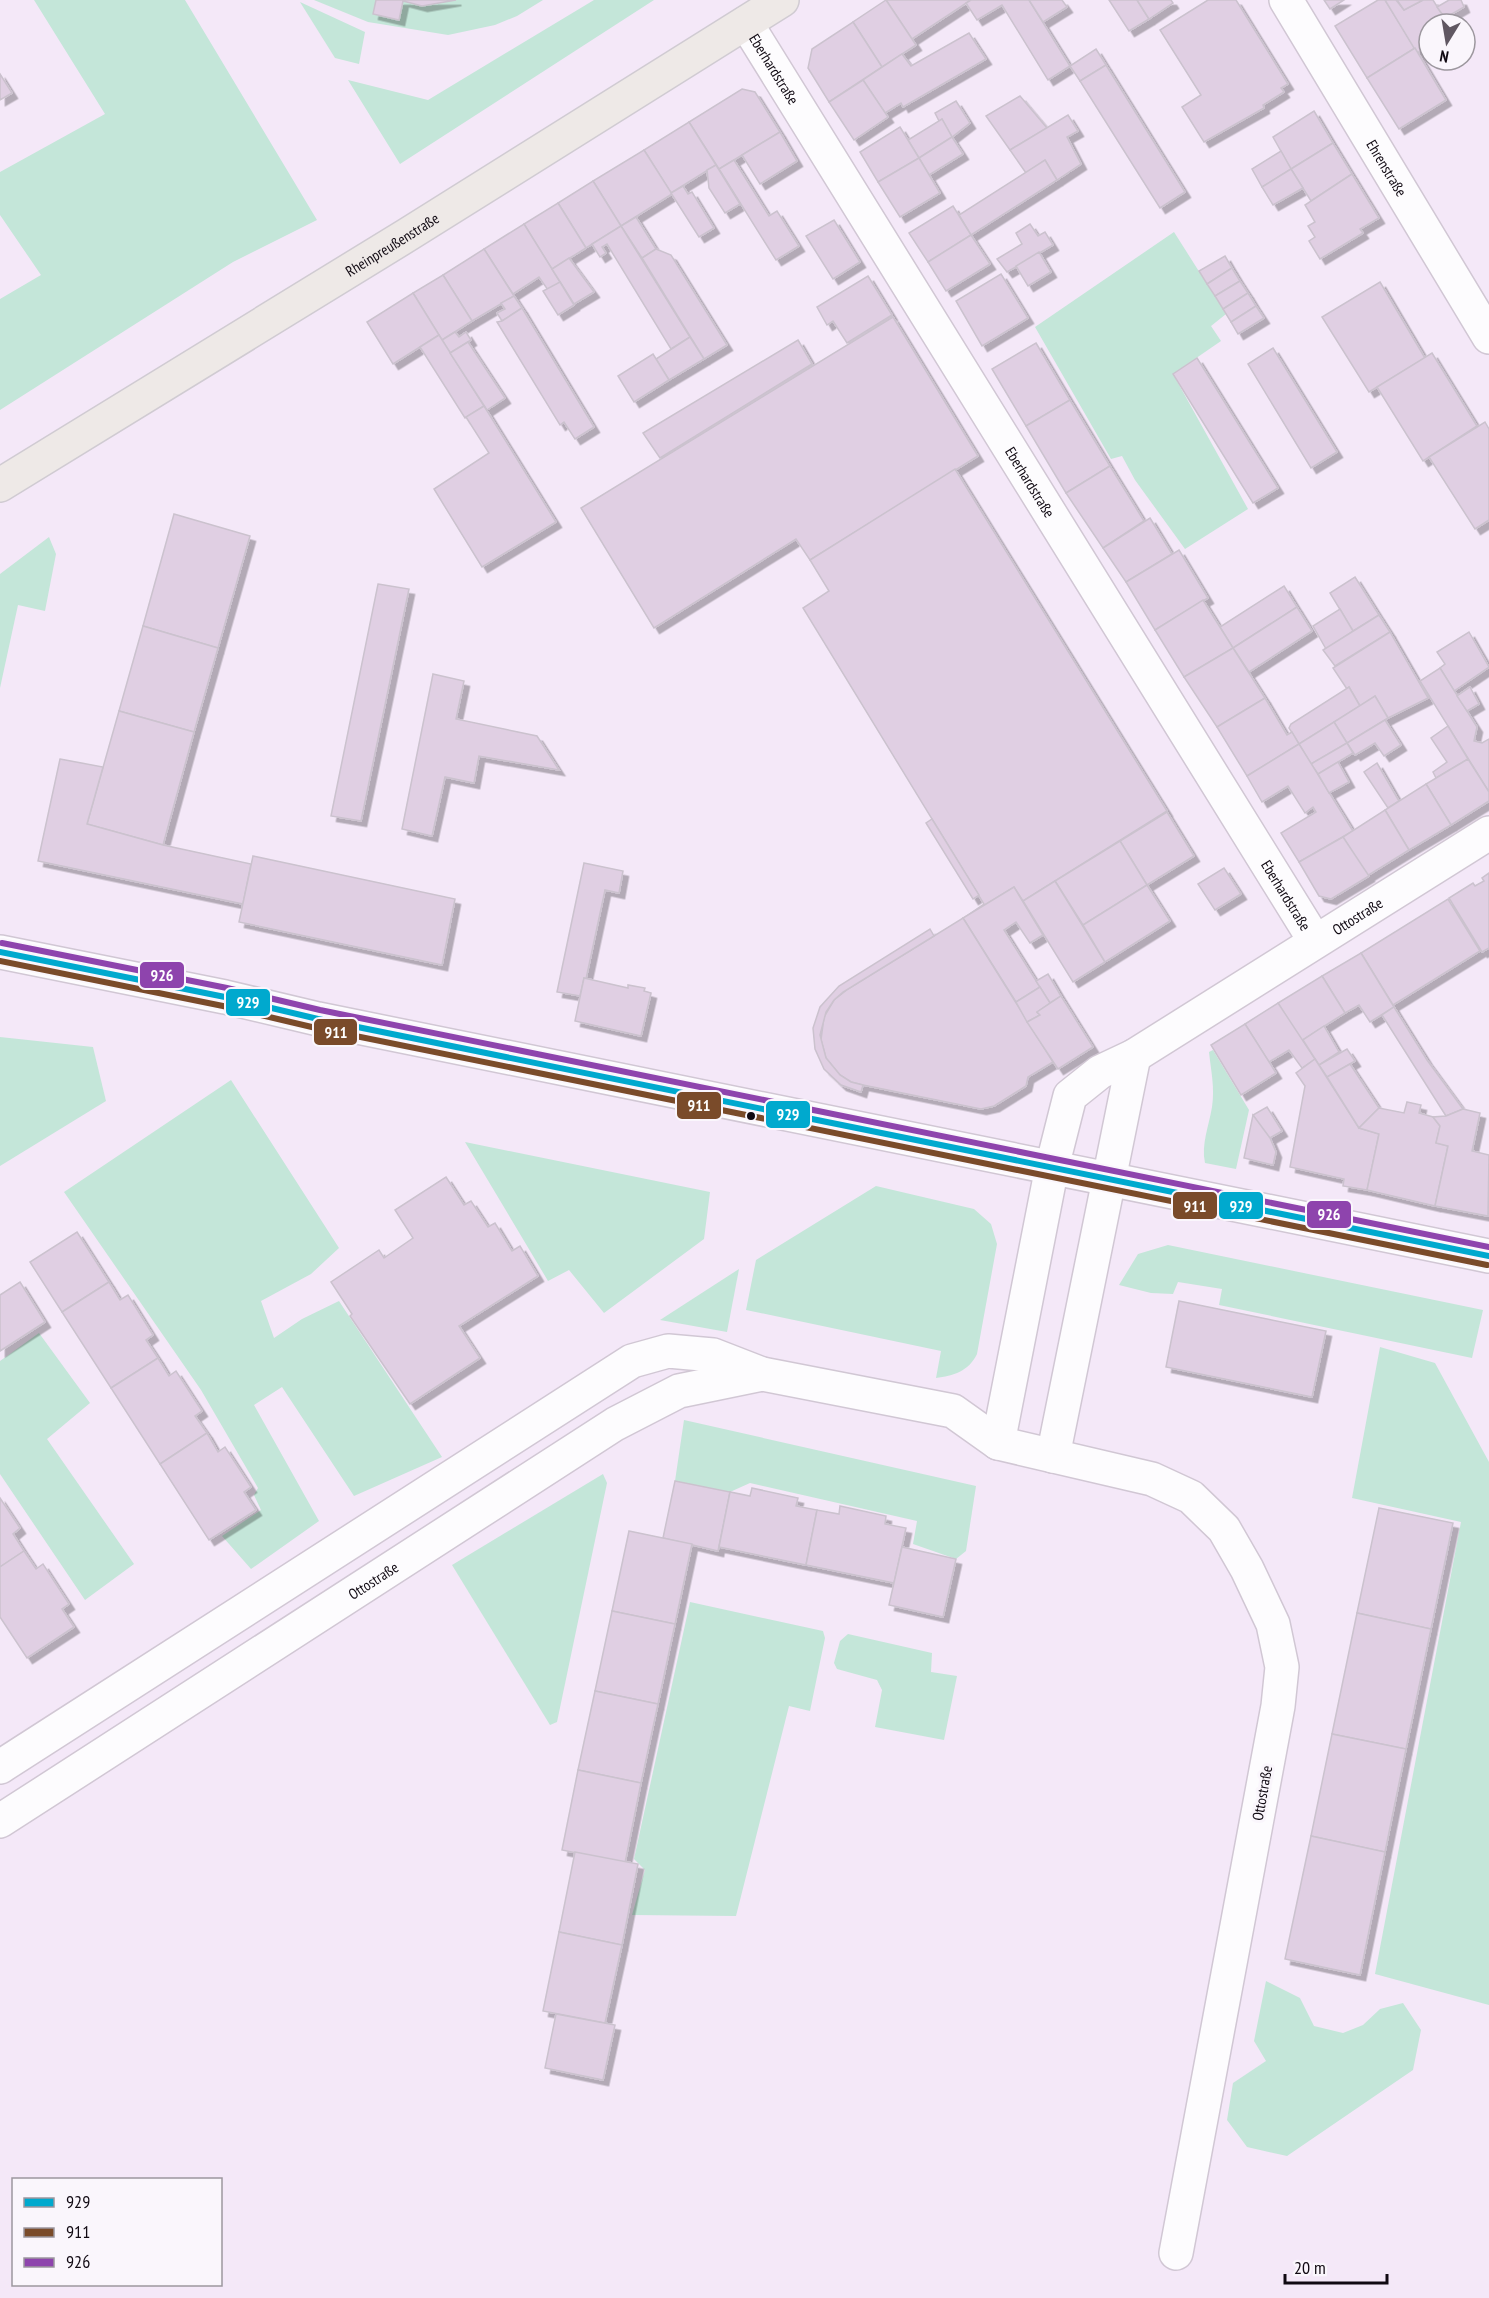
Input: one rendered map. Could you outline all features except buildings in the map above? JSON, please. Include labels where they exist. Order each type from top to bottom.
[{"type":"main road","name":"Rheinpreußenstraße","points":[[0,485],[407,235],[782,0]]},
{"type":"street","name":"Ehrenstraße","points":[[1286,0],[1489,337]]},
{"type":"street","name":"Eberhardstraße","points":[[746,23],[1315,941]]},
{"type":"street","name":"Ottostraße","points":[[998,1443],[1052,1167],[1070,1096],[1100,1072],[1134,1056],[1489,833]]},
{"type":"street","points":[[0,952],[225,997],[318,1019],[1489,1256]]},
{"type":"street","points":[[1053,1456],[1134,1056]]},
{"type":"street","name":"Ottostraße","points":[[0,1767],[632,1361],[668,1351],[713,1355],[762,1374],[953,1411],[998,1443],[1152,1479],[1191,1497],[1224,1529],[1247,1569],[1273,1624],[1282,1667],[1274,1727],[1176,2253]]},
{"type":"street","name":"Ottostraße","points":[[0,1821],[615,1424],[679,1391],[762,1374]]},
{"type":"green space","points":[[34,0],[185,0],[317,220],[233,262],[0,410],[0,299],[41,275],[0,215],[0,172],[105,114]]},
{"type":"green space","points":[[314,0],[543,0],[517,16],[495,25],[448,35],[368,22]]},
{"type":"green space","points":[[594,0],[654,0],[400,164],[348,80],[428,100]]},
{"type":"green space","points":[[300,2],[365,32],[359,64],[335,58]]},
{"type":"green space","points":[[1174,232],[1226,314],[1211,326],[1221,341],[1173,374],[1248,509],[1185,549],[1135,480],[1122,456],[1111,459],[1035,327]]},
{"type":"green space","points":[[49,537],[56,554],[45,611],[18,605],[0,688],[0,574]]},
{"type":"green space","points":[[0,1037],[93,1047],[106,1101],[0,1166]]},
{"type":"green space","points":[[1213,1050],[1249,1110],[1236,1169],[1205,1163],[1205,1142],[1213,1093],[1209,1052]]},
{"type":"green space","points":[[231,1080],[339,1248],[311,1274],[261,1301],[274,1338],[302,1319],[339,1301],[442,1457],[354,1496],[282,1387],[254,1405],[319,1521],[251,1569],[222,1536],[261,1510],[254,1495],[258,1488],[201,1390],[64,1192]]},
{"type":"green space","points":[[465,1142],[710,1192],[704,1239],[604,1313],[569,1270],[548,1281]]},
{"type":"green space","points":[[876,1186],[974,1209],[991,1224],[997,1244],[977,1354],[970,1365],[960,1372],[936,1378],[941,1351],[746,1310],[756,1260]]},
{"type":"green space","points":[[1168,1245],[1483,1310],[1472,1358],[1219,1305],[1222,1289],[1178,1282],[1173,1294],[1151,1293],[1119,1285],[1138,1254]]},
{"type":"green space","points":[[739,1269],[727,1332],[660,1320]]},
{"type":"green space","points":[[39,1333],[90,1403],[47,1439],[134,1564],[85,1600],[0,1474],[0,1361]]},
{"type":"green space","points":[[1380,1347],[1435,1363],[1489,1462],[1489,2005],[1375,1974],[1461,1522],[1352,1498]]},
{"type":"green space","points":[[684,1420],[976,1486],[966,1551],[956,1559],[913,1544],[917,1521],[750,1483],[730,1492],[675,1481]]},
{"type":"green space","points":[[603,1474],[607,1483],[557,1722],[550,1725],[452,1565]]},
{"type":"green space","points":[[690,1602],[823,1631],[825,1638],[810,1711],[789,1706],[736,1916],[632,1915],[645,1870],[634,1859]]},
{"type":"green space","points":[[848,1634],[932,1653],[931,1672],[957,1676],[944,1740],[875,1727],[882,1690],[877,1680],[837,1669],[834,1663],[840,1641]]},
{"type":"green space","points":[[1266,1981],[1300,1998],[1314,2026],[1343,2033],[1363,2025],[1380,2009],[1403,2003],[1421,2030],[1413,2070],[1287,2156],[1247,2147],[1227,2120],[1233,2083],[1266,2061],[1254,2041]]},
{"type":"transit line","name":"926","points":[[2,943],[227,988],[320,1010],[1489,1247]]},
{"type":"transit line","name":"929","points":[[0,952],[225,997],[318,1019],[1489,1256]]},
{"type":"transit line","name":"911","points":[[0,961],[223,1006],[316,1028],[1487,1265]]}]
